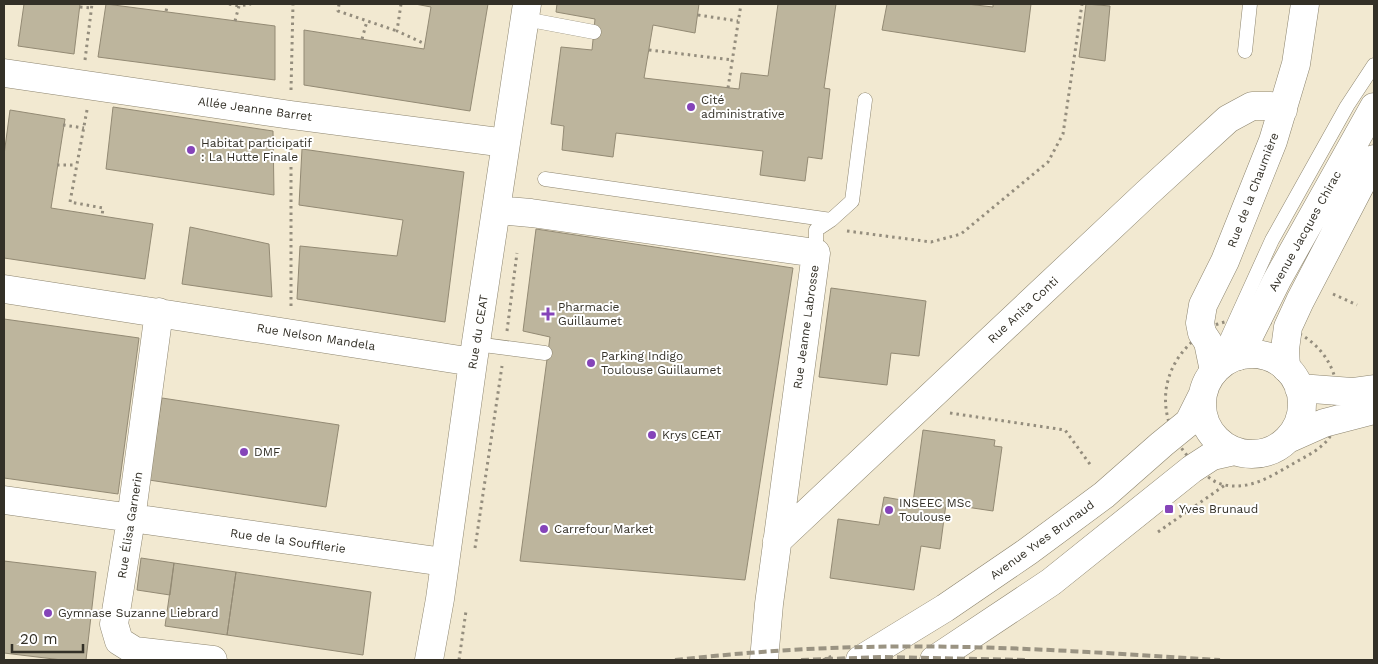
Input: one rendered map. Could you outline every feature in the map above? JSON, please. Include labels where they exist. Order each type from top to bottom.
[{"type":"street","name":"Rue de la Chaumière","points":[[1226,363],[1202,333],[1200,323],[1203,305],[1226,261],[1273,141],[1296,64],[1305,4]]},
{"type":"street","name":"Rue du CEAT","points":[[429,660],[440,599],[526,11]]},
{"type":"street","name":"Allée Jeanne Barret","points":[[4,72],[506,143]]},
{"type":"street","name":"Rue Anita Conti","points":[[777,542],[1228,119],[1252,106],[1271,106],[1283,110]]},
{"type":"street","name":"Avenue Jacques Chirac","points":[[1226,363],[1248,338],[1247,319],[1281,272],[1374,107]]},
{"type":"street","points":[[1288,439],[1296,428],[1301,415],[1302,401],[1292,378],[1284,349],[1288,328],[1300,301],[1374,159]]},
{"type":"street","name":"Rue Jeanne Labrosse","points":[[497,210],[531,213],[816,254],[777,542],[764,660]]},
{"type":"street","name":"Rue Nelson Mandela","points":[[4,289],[291,333],[475,353]]},
{"type":"street","name":"Rue Élisa Garnerin","points":[[158,312],[132,519],[114,624],[118,641],[135,650],[213,660]]},
{"type":"street","points":[[1374,389],[1352,392],[1336,391],[1292,378],[1276,360],[1250,354],[1226,363],[1205,387],[1202,396],[1202,410],[1206,423],[1217,439],[1234,451],[1248,454],[1263,453],[1276,448],[1288,439],[1335,420],[1374,410]]},
{"type":"street","name":"Avenue Yves Brunaud","points":[[860,660],[945,608],[1027,552],[1104,495],[1189,422],[1202,396]]},
{"type":"street","points":[[934,660],[1050,582],[1196,466],[1212,456],[1234,451]]},
{"type":"street","name":"Rue de la Soufflerie","points":[[4,500],[444,562]]},
{"type":"lane","points":[[1245,51],[1250,4]]},
{"type":"lane","points":[[526,11],[594,32]]},
{"type":"lane","points":[[1247,319],[1272,240],[1347,106],[1374,65]]},
{"type":"lane","points":[[816,254],[816,230],[831,220],[852,201],[865,100]]},
{"type":"lane","points":[[545,179],[831,220]]},
{"type":"lane","points":[[475,353],[544,353]]},
{"type":"path","points":[[166,11],[168,4]]},
{"type":"path","points":[[229,4],[238,6],[251,4]]},
{"type":"path","points":[[291,333],[292,4]]},
{"type":"path","points":[[339,4],[338,11],[425,44]]},
{"type":"path","points":[[397,32],[401,4]]},
{"type":"path","points":[[728,88],[741,4]]},
{"type":"path","points":[[831,220],[840,230],[931,242],[961,234],[1048,162],[1063,134],[1082,4]]},
{"type":"path","points":[[80,7],[92,6],[84,128],[70,202],[102,208],[102,216]]},
{"type":"path","points":[[235,21],[238,6]]},
{"type":"path","points":[[698,15],[738,22]]},
{"type":"path","points":[[362,39],[367,21]]},
{"type":"path","points":[[649,50],[733,60]]},
{"type":"path","points":[[63,125],[84,128]]},
{"type":"path","points":[[58,165],[76,165]]},
{"type":"path","points":[[1327,290],[1357,305]]},
{"type":"path","points":[[1247,319],[1288,328],[1303,336],[1322,352],[1334,372],[1336,406],[1333,431],[1326,442],[1319,448],[1270,477],[1249,485],[1225,485],[1208,477],[1196,466],[1183,452],[1173,434],[1166,411],[1166,387],[1173,367],[1186,348],[1202,333],[1217,324],[1247,319]]},
{"type":"path","points":[[918,408],[1065,430],[1092,467]]},
{"type":"building","points":[[24,4],[80,4],[74,54],[18,46]]},
{"type":"building","points":[[106,4],[275,26],[275,80],[98,57]]},
{"type":"building","points":[[415,4],[488,4],[470,111],[304,85],[304,30],[424,49],[431,7]]},
{"type":"building","name":"Cité administrative","points":[[557,4],[699,4],[695,33],[653,25],[644,78],[739,89],[741,73],[768,76],[778,4],[836,4],[824,88],[830,89],[822,159],[808,157],[805,181],[760,175],[763,151],[616,133],[613,157],[562,150],[564,126],[551,124],[561,47],[592,50],[595,19],[556,12]]},
{"type":"building","points":[[887,4],[967,4],[993,7],[993,4],[1031,4],[1025,52],[882,30]]},
{"type":"building","points":[[1086,4],[1110,6],[1105,61],[1079,57]]},
{"type":"building","name":"Habitat participatif : La Hutte Finale","points":[[113,107],[273,131],[274,195],[106,169]]},
{"type":"building","points":[[10,110],[65,119],[51,208],[153,224],[145,279],[4,258],[4,155]]},
{"type":"building","points":[[302,149],[464,172],[445,322],[297,299],[300,246],[397,256],[403,220],[299,205]]},
{"type":"building","points":[[190,227],[269,244],[272,297],[182,284]]},
{"type":"building","name":"Krys CEAT","points":[[536,229],[793,268],[745,580],[520,561],[550,337],[523,331]]},
{"type":"building","points":[[831,288],[926,301],[919,356],[891,353],[887,385],[819,377]]},
{"type":"building","points":[[4,319],[139,338],[118,494],[4,478]]},
{"type":"building","name":"DMF","points":[[162,398],[339,425],[326,507],[149,480]]},
{"type":"building","points":[[923,430],[995,440],[994,446],[1002,447],[993,511],[946,504],[940,549],[921,546],[914,590],[830,578],[838,519],[879,525],[884,497],[913,502]]},
{"type":"building","points":[[141,558],[174,563],[170,595],[137,590]]},
{"type":"building","name":"Gymnase Suzanne Liebrard","points":[[4,561],[96,572],[86,660],[62,660],[4,653]]},
{"type":"building","points":[[174,563],[236,572],[227,635],[165,626]]},
{"type":"building","points":[[236,572],[371,592],[363,655],[227,635]]},
{"type":"railway","points":[[675,660],[795,650],[912,646],[1044,650],[1220,660]]},
{"type":"railway","points":[[801,660],[881,657],[1025,660]]},
{"type":"place","name":"Cité administrative","points":[[691,107]]},
{"type":"place","name":"Habitat participatif : La Hutte Finale","points":[[191,150]]},
{"type":"place","name":"Pharmacie Guillaumet","points":[[548,314]]},
{"type":"place","name":"Parking Indigo Toulouse Guillaumet","points":[[591,363]]},
{"type":"place","name":"Krys CEAT","points":[[652,435]]},
{"type":"place","name":"DMF","points":[[244,452]]},
{"type":"place","name":"Yves Brunaud","points":[[1169,509]]},
{"type":"place","name":"INSEEC MSc Toulouse","points":[[889,510]]},
{"type":"place","name":"Carrefour Market","points":[[544,529]]},
{"type":"place","name":"Gymnase Suzanne Liebrard","points":[[48,613]]}]
